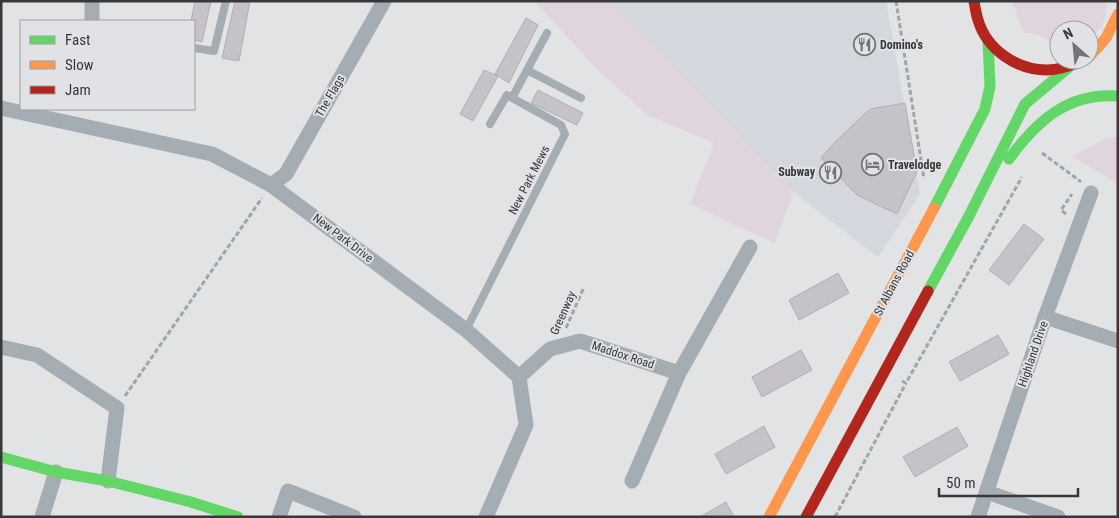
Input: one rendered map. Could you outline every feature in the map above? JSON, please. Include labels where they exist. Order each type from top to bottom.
[{"type":"main road","points":[[974,1],[979,25],[988,41],[998,52],[1020,66],[1037,70],[1049,70]]},
{"type":"main road","points":[[1099,50],[1110,34],[1118,14]]},
{"type":"main road","name":"St Albans Road","points":[[769,517],[974,133],[985,109],[990,86],[988,41]]},
{"type":"main road","points":[[806,517],[968,216],[1025,104],[1066,70]]},
{"type":"main road","points":[[968,216],[1026,136],[1046,118],[1064,106],[1083,98],[1100,95],[1118,96]]},
{"type":"main road","points":[[1,456],[56,472],[108,481],[191,502],[238,517]]},
{"type":"street","points":[[92,1],[92,20]]},
{"type":"street","name":"The Flags","points":[[271,185],[286,174],[384,1]]},
{"type":"street","name":"New Park Drive","points":[[1,108],[73,116],[212,154],[271,185],[466,330],[519,377]]},
{"type":"street","name":"Highland Drive","points":[[978,517],[1078,224],[1091,193]]},
{"type":"street","points":[[632,481],[679,373],[750,247]]},
{"type":"street","points":[[1046,317],[1118,341]]},
{"type":"street","name":"Maddox Road","points":[[519,377],[550,349],[580,340],[679,373]]},
{"type":"street","points":[[1,346],[37,355],[117,408],[108,481]]},
{"type":"street","points":[[486,517],[526,425],[519,377]]},
{"type":"street","points":[[42,517],[56,472]]},
{"type":"street","points":[[279,517],[288,491],[354,517]]},
{"type":"street","points":[[987,492],[1058,517]]},
{"type":"lane","points":[[195,48],[214,51],[226,1]]},
{"type":"lane","points":[[490,124],[507,96],[512,98],[547,33]]},
{"type":"lane","points":[[527,70],[581,98]]},
{"type":"lane","name":"New Park Mews","points":[[466,330],[565,134],[561,125],[512,98]]},
{"type":"path","points":[[896,1],[925,183]]},
{"type":"path","points":[[1036,153],[1043,153],[1080,181],[1061,210],[1078,224]]},
{"type":"path","points":[[835,517],[906,383],[1026,170]]},
{"type":"path","points":[[117,408],[271,185]]},
{"type":"path","name":"Greenway","points":[[557,347],[584,287]]},
{"type":"path","points":[[884,372],[906,383]]},
{"type":"shaded area","points":[[534,1],[609,1],[793,192],[775,243],[690,204],[714,143],[647,115],[595,67]]},
{"type":"shaded area","points":[[609,1],[886,1],[920,194],[878,257],[793,192]]},
{"type":"shaded area","points":[[1108,1],[1106,14],[1099,29],[1099,20],[1049,20],[1049,41],[1035,34],[1024,33],[1012,2]]},
{"type":"shaded area","points":[[1118,137],[1118,184],[1072,156],[1107,138]]},
{"type":"building","points":[[195,1],[211,1],[202,42],[195,40],[195,20],[191,20]]},
{"type":"building","points":[[235,1],[250,1],[239,61],[222,58]]},
{"type":"building","points":[[526,18],[538,25],[509,83],[495,74]]},
{"type":"building","points":[[484,70],[498,76],[473,121],[460,114]]},
{"type":"building","points":[[538,90],[583,113],[577,125],[531,103]]},
{"type":"building","name":"Travelodge","points":[[905,103],[917,172],[897,214],[857,195],[821,158],[870,109]]},
{"type":"building","points":[[1024,224],[1044,239],[1009,285],[989,270]]},
{"type":"building","points":[[838,273],[849,293],[799,320],[789,300]]},
{"type":"building","points":[[998,335],[1009,354],[960,381],[949,362]]},
{"type":"building","points":[[801,350],[812,370],[762,397],[752,377]]},
{"type":"building","points":[[764,426],[775,447],[726,474],[715,454]]},
{"type":"building","points":[[957,427],[968,446],[915,477],[903,457]]},
{"type":"building","points":[[726,502],[734,517],[700,517]]},
{"type":"traffic: fast","points":[[934,208],[985,109],[990,86],[988,41]]},
{"type":"traffic: fast","points":[[928,291],[969,216],[1025,104],[1066,70]]},
{"type":"traffic: fast","points":[[1009,159],[1031,133],[1055,112],[1069,104],[1084,99],[1100,96],[1118,96]]},
{"type":"traffic: fast","points":[[1,457],[56,472],[108,481],[191,502],[238,517]]},
{"type":"traffic: slow","points":[[1099,46],[1106,38],[1118,14]]},
{"type":"traffic: slow","points":[[769,517],[934,208]]},
{"type":"traffic: jam","points":[[974,1],[982,31],[996,49],[1014,62],[1036,69],[1049,70]]},
{"type":"traffic: jam","points":[[806,517],[928,291]]},
{"type":"place","name":"Domino's","points":[[864,45]]},
{"type":"place","name":"Travelodge","points":[[872,165]]},
{"type":"place","name":"Subway","points":[[831,172]]}]
